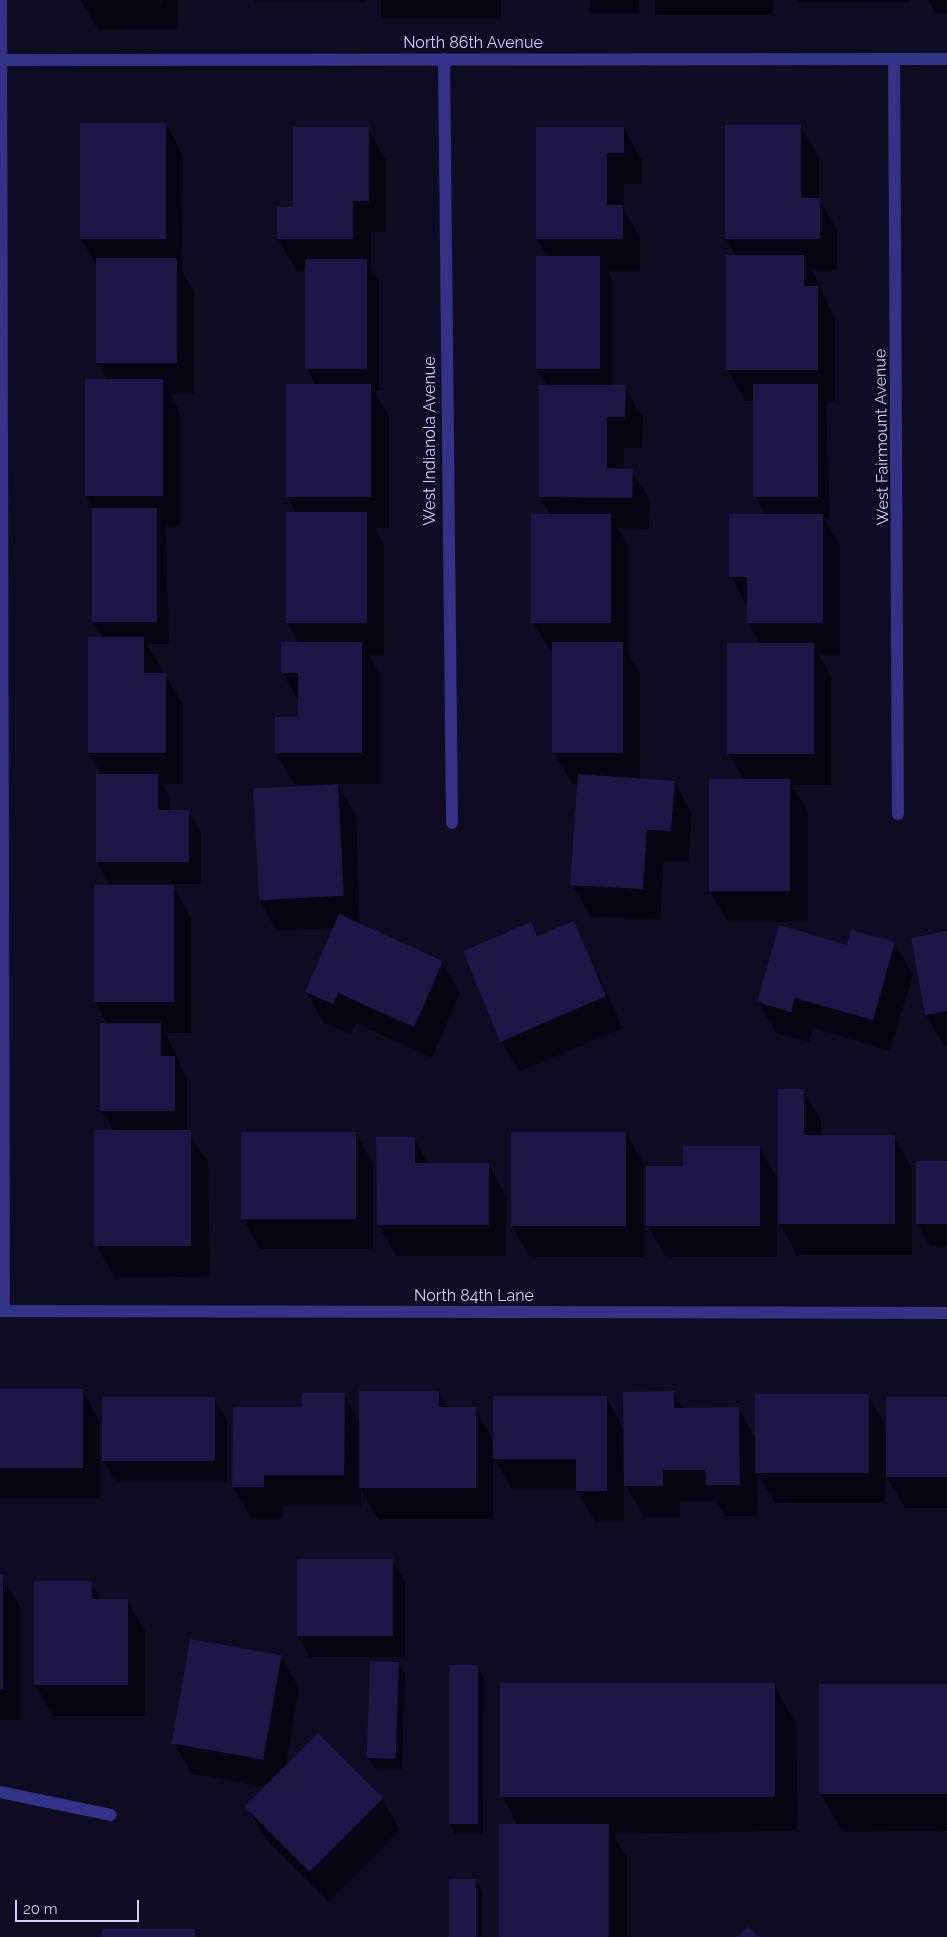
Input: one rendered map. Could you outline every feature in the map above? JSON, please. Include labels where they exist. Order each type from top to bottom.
[{"type":"street","points":[[1,0],[2,1311]]},
{"type":"street","name":"West Indianola Avenue","points":[[444,59],[452,823]]},
{"type":"street","name":"West Fairmount Avenue","points":[[894,59],[898,814]]},
{"type":"street","name":"North 86th Avenue","points":[[0,60],[947,59]]},
{"type":"street","name":"North 84th Lane","points":[[2,1311],[947,1313]]},
{"type":"street","points":[[0,1792],[111,1815]]},
{"type":"building","points":[[80,123],[166,123],[166,239],[80,239]]},
{"type":"building","points":[[725,125],[801,125],[801,198],[820,198],[820,239],[725,239]]},
{"type":"building","points":[[293,127],[369,127],[369,201],[353,201],[353,239],[277,239],[277,207],[293,207]]},
{"type":"building","points":[[536,127],[624,127],[624,153],[607,153],[607,205],[623,205],[623,239],[536,239]]},
{"type":"building","points":[[726,255],[804,255],[804,286],[818,286],[818,370],[726,370]]},
{"type":"building","points":[[536,256],[600,256],[600,369],[536,369]]},
{"type":"building","points":[[96,258],[177,258],[177,363],[96,363]]},
{"type":"building","points":[[305,259],[367,259],[367,369],[305,369]]},
{"type":"building","points":[[85,379],[163,379],[163,496],[85,496]]},
{"type":"building","points":[[286,384],[371,384],[371,497],[286,497]]},
{"type":"building","points":[[753,384],[818,384],[818,497],[753,497]]},
{"type":"building","points":[[539,385],[626,385],[625,417],[607,417],[607,468],[633,469],[632,498],[539,497]]},
{"type":"building","points":[[92,508],[157,508],[157,622],[92,622]]},
{"type":"building","points":[[286,512],[367,512],[367,623],[286,623]]},
{"type":"building","points":[[531,514],[611,514],[611,623],[531,623]]},
{"type":"building","points":[[729,514],[823,514],[823,623],[747,623],[747,577],[729,577]]},
{"type":"building","points":[[88,637],[144,637],[144,673],[166,673],[166,753],[88,753]]},
{"type":"building","points":[[281,642],[362,642],[362,753],[275,753],[275,717],[298,717],[298,673],[281,673]]},
{"type":"building","points":[[552,642],[623,642],[623,753],[552,753]]},
{"type":"building","points":[[727,643],[814,643],[814,754],[727,754]]},
{"type":"building","points":[[96,774],[158,774],[158,810],[189,810],[189,862],[96,862]]},
{"type":"building","points":[[578,774],[675,781],[671,831],[647,830],[643,889],[570,885]]},
{"type":"building","points":[[709,779],[790,779],[790,891],[709,891]]},
{"type":"building","points":[[338,784],[344,896],[259,900],[253,788]]},
{"type":"building","points":[[94,885],[174,885],[174,1002],[94,1002]]},
{"type":"building","points":[[339,914],[443,961],[414,1027],[338,993],[333,1004],[305,992]]},
{"type":"building","points":[[574,921],[606,996],[500,1042],[463,951],[531,922],[537,936]]},
{"type":"building","points":[[779,925],[847,945],[851,930],[895,942],[873,1020],[795,998],[791,1012],[757,1002]]},
{"type":"building","points":[[947,931],[947,1011],[925,1015],[911,938]]},
{"type":"building","points":[[100,1023],[161,1023],[161,1056],[175,1056],[175,1111],[100,1111]]},
{"type":"building","points":[[778,1089],[804,1089],[804,1135],[895,1135],[895,1224],[778,1224]]},
{"type":"building","points":[[94,1130],[191,1130],[191,1246],[94,1246]]},
{"type":"building","points":[[241,1132],[356,1132],[356,1219],[241,1219]]},
{"type":"building","points":[[511,1132],[626,1132],[626,1226],[511,1226]]},
{"type":"building","points":[[376,1137],[415,1137],[415,1163],[489,1163],[489,1225],[377,1225]]},
{"type":"building","points":[[683,1146],[760,1146],[760,1226],[646,1226],[646,1166],[683,1166]]},
{"type":"building","points":[[916,1161],[947,1161],[947,1224],[916,1224]]},
{"type":"building","points":[[0,1389],[83,1389],[83,1468],[0,1468]]},
{"type":"building","points":[[359,1391],[439,1391],[439,1407],[476,1407],[476,1488],[359,1488]]},
{"type":"building","points":[[674,1391],[674,1408],[739,1407],[740,1485],[706,1485],[705,1470],[663,1470],[663,1486],[624,1486],[623,1392]]},
{"type":"building","points":[[302,1393],[345,1393],[344,1475],[264,1475],[264,1487],[232,1487],[233,1407],[302,1407]]},
{"type":"building","points":[[755,1394],[869,1394],[869,1473],[755,1473]]},
{"type":"building","points":[[493,1396],[607,1396],[607,1491],[576,1491],[576,1459],[493,1459]]},
{"type":"building","points":[[102,1397],[215,1397],[215,1461],[102,1461]]},
{"type":"building","points":[[886,1397],[947,1397],[947,1477],[886,1477]]},
{"type":"building","points":[[297,1559],[393,1559],[393,1636],[297,1636]]},
{"type":"building","points":[[0,1574],[3,1574],[3,1689],[0,1689]]},
{"type":"building","points":[[34,1581],[92,1581],[92,1599],[128,1599],[128,1685],[34,1685]]},
{"type":"building","points":[[190,1639],[282,1655],[263,1760],[172,1743]]},
{"type":"building","points":[[370,1661],[399,1662],[396,1759],[367,1758]]},
{"type":"building","points":[[449,1665],[478,1665],[478,1824],[449,1824]]},
{"type":"building","points":[[500,1683],[775,1683],[775,1797],[500,1797]]},
{"type":"building","points":[[819,1684],[947,1684],[947,1794],[819,1794]]},
{"type":"building","points":[[318,1733],[383,1798],[310,1872],[244,1807]]},
{"type":"building","points":[[499,1824],[609,1824],[609,1937],[499,1937]]},
{"type":"building","points":[[449,1879],[476,1879],[476,1937],[449,1937]]},
{"type":"building","points":[[748,1926],[759,1937],[737,1937]]},
{"type":"building","points":[[102,1929],[195,1929],[195,1937],[102,1937]]}]
